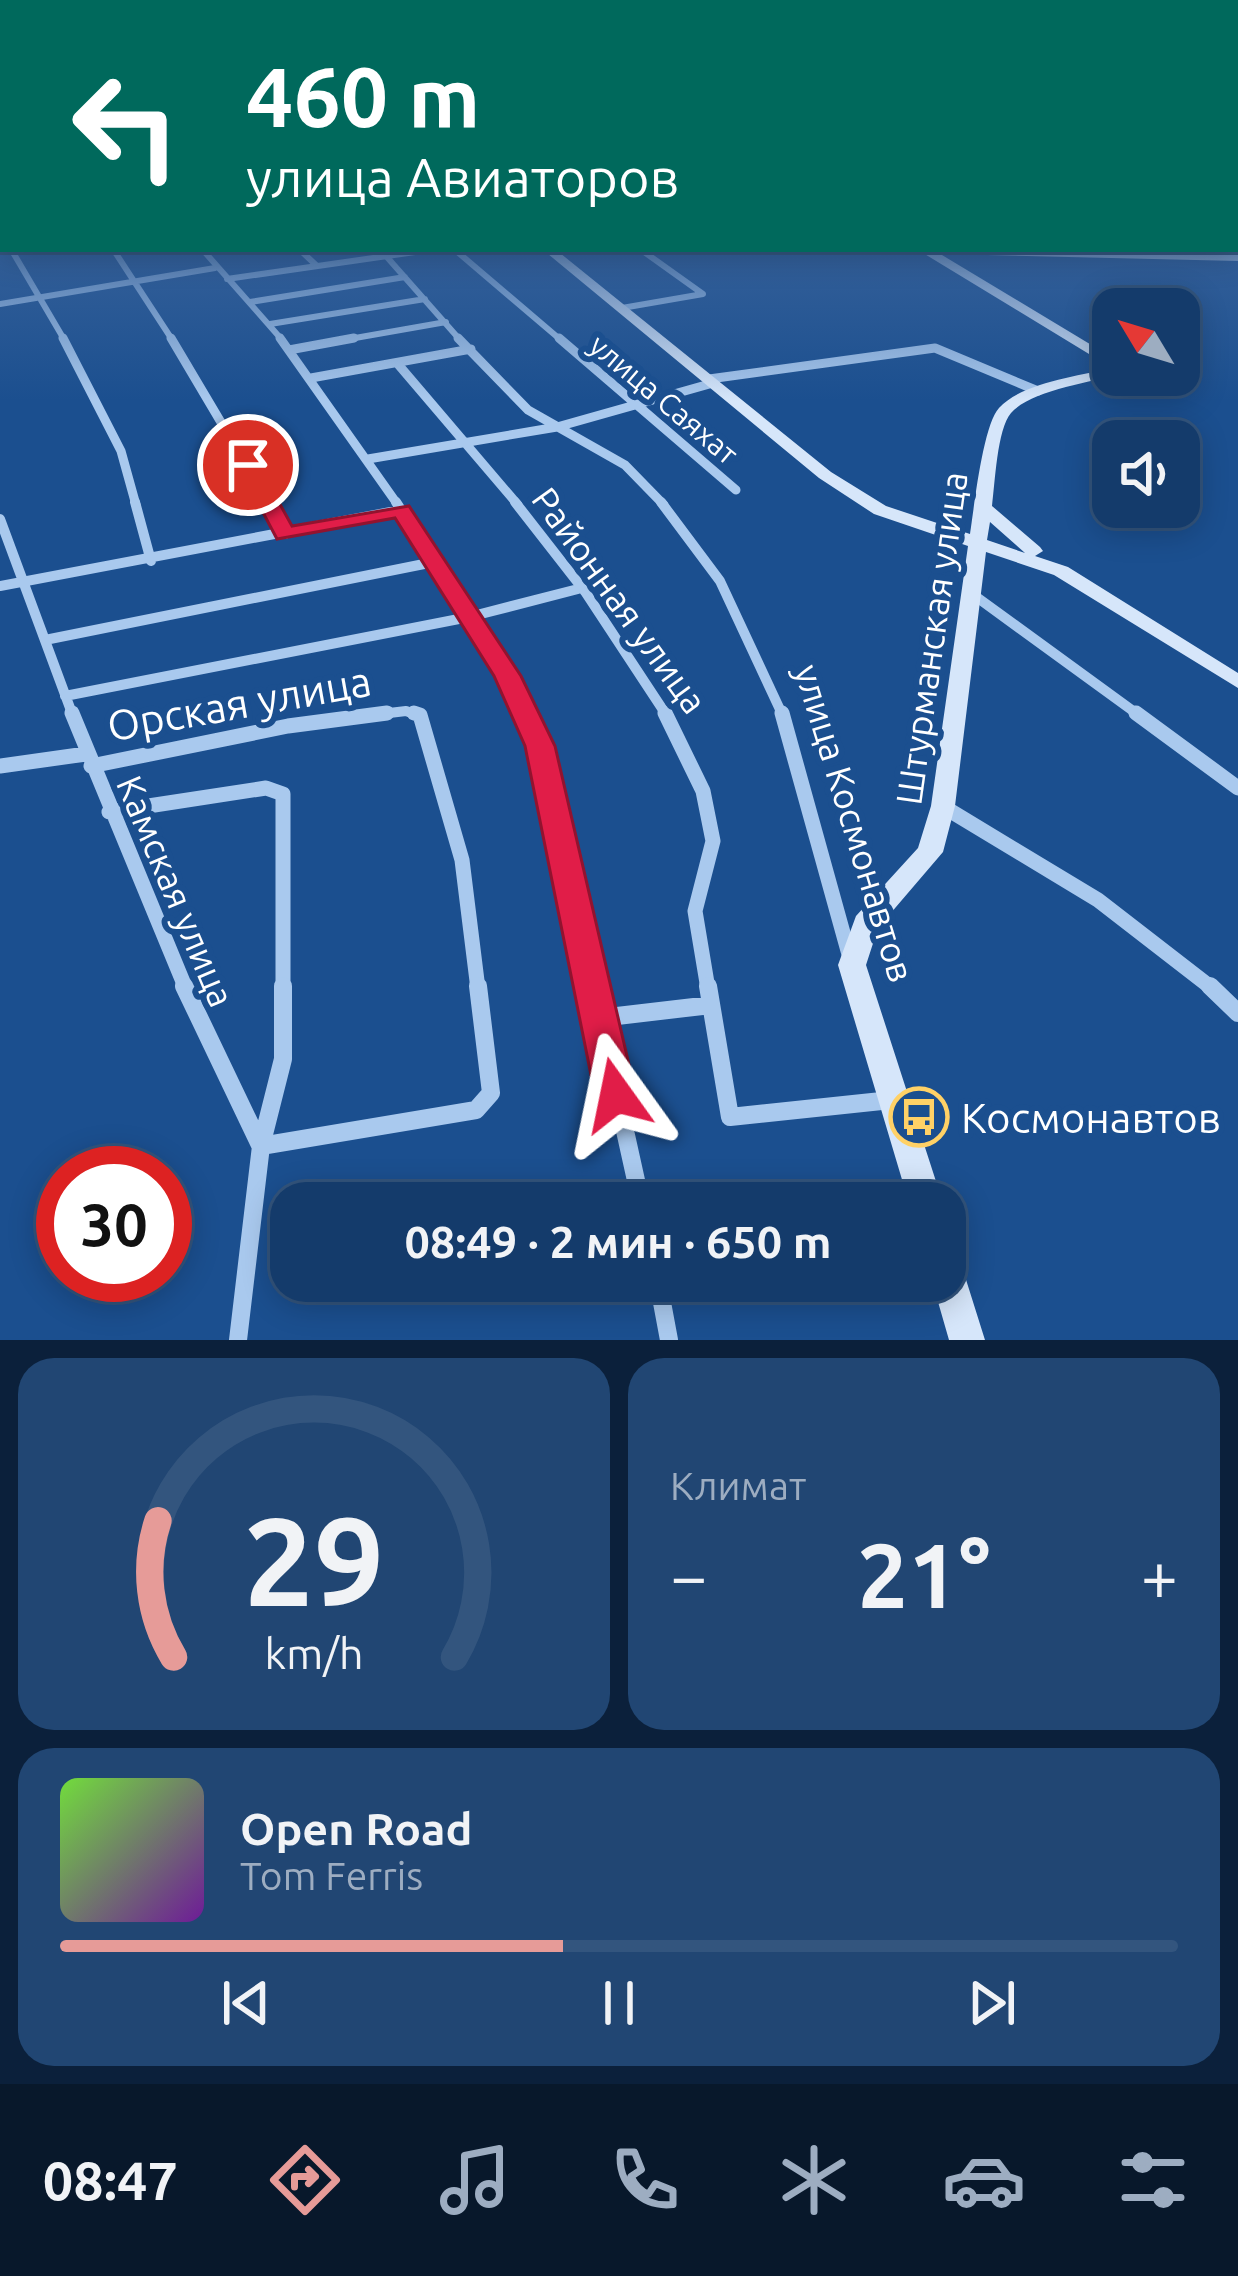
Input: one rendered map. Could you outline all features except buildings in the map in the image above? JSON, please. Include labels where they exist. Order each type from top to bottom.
[{"type":"street","points":[[26,276],[42,296],[121,451],[151,561]]},
{"type":"street","points":[[130,276],[230,430],[285,534]]},
{"type":"street","points":[[0,304],[167,276]]},
{"type":"street","points":[[223,276],[270,323],[368,459],[508,676],[540,746],[635,1182]]},
{"type":"street","points":[[227,279],[251,276]]},
{"type":"street","name":"улица Саяхат","points":[[484,276],[736,490]]},
{"type":"street","points":[[581,276],[825,475],[880,510],[1064,572]]},
{"type":"street","points":[[622,308],[704,294],[678,276]]},
{"type":"street","points":[[966,276],[1092,355]]},
{"type":"street","points":[[250,302],[405,277]]},
{"type":"street","name":"улица Космонавтов","points":[[405,277],[530,412],[633,471],[713,562],[755,639],[811,798],[852,965],[919,1182]]},
{"type":"street","points":[[270,323],[425,298]]},
{"type":"street","points":[[289,350],[446,322]]},
{"type":"street","points":[[368,459],[557,427],[711,381],[935,348],[1038,391],[1092,374]]},
{"type":"street","points":[[311,378],[472,349]]},
{"type":"street","name":"Районная улица","points":[[397,363],[578,589],[681,732],[705,790],[714,845],[697,885],[695,910],[730,1117],[894,1100]]},
{"type":"street","name":"Штурманская улица","points":[[852,965],[866,923],[930,852],[943,806],[983,507],[1004,411],[1038,391]]},
{"type":"street","points":[[983,507],[998,526],[1064,572],[1238,682]]},
{"type":"street","points":[[0,586],[401,510]]},
{"type":"street","name":"Камская улица","points":[[0,518],[30,583],[88,760],[173,971],[261,1146]]},
{"type":"street","points":[[45,640],[434,562]]},
{"type":"street","points":[[65,696],[469,617],[578,589]]},
{"type":"street","points":[[971,593],[1238,788]]},
{"type":"street","name":"Орская улица","points":[[88,760],[288,726],[406,711],[420,715],[462,860],[491,1093],[476,1110],[261,1146]]},
{"type":"street","points":[[0,766],[88,760]]},
{"type":"street","points":[[109,812],[266,788],[283,794],[283,1058],[261,1146],[238,1340]]},
{"type":"street","points":[[943,806],[1085,885],[1203,978],[1238,1012]]},
{"type":"street","points":[[600,1018],[711,1005]]},
{"type":"street","points":[[662,1302],[669,1340]]},
{"type":"street","points":[[956,1302],[967,1340]]},
{"type":"place","name":"Космонавтов","points":[[919,1117]]},
{"type":"route","points":[[248,465],[285,534],[401,510],[508,676],[540,746],[616,1095]]}]
